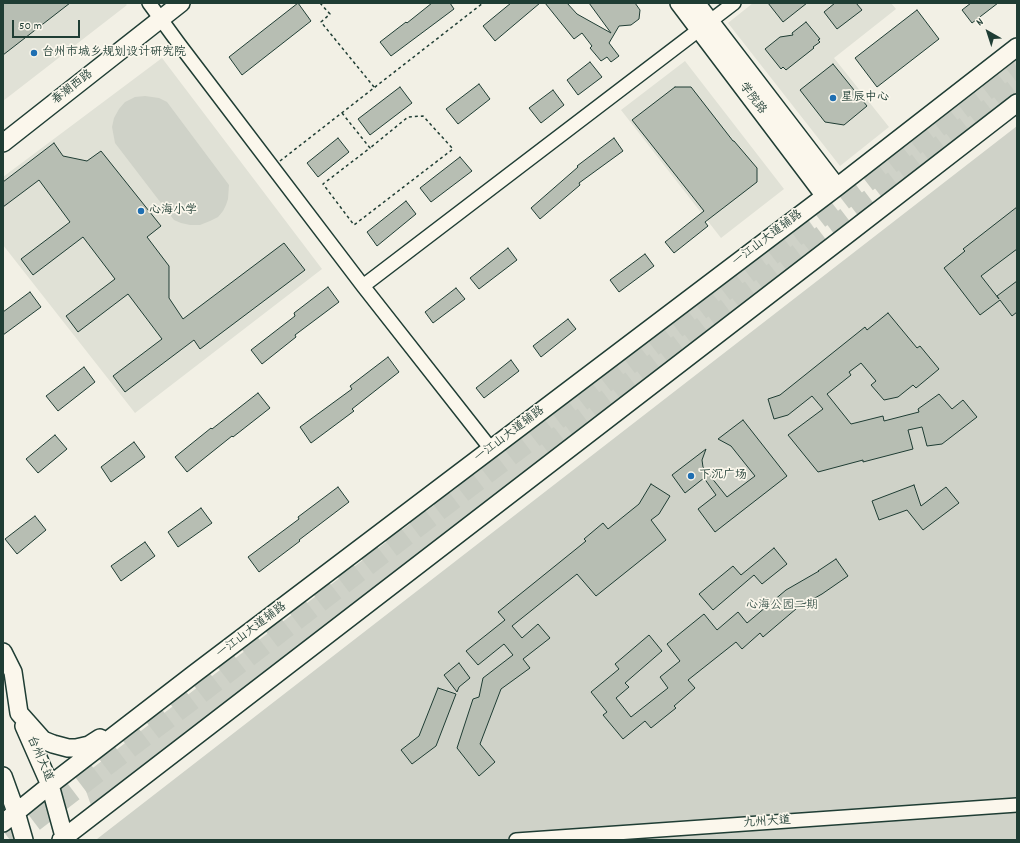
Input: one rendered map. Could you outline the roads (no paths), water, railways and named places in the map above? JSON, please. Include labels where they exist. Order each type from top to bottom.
[{"type":"main road","name":"春潮西路","points":[[3,128],[157,9],[181,3]]},
{"type":"main road","name":"学院路","points":[[679,3],[705,25],[831,191]]},
{"type":"main road","name":"学院路","points":[[696,3],[705,25]]},
{"type":"main road","name":"春潮西路","points":[[3,143],[157,9]]},
{"type":"main road","name":"一江山大道辅路","points":[[3,823],[194,674],[831,191],[1017,47]]},
{"type":"main road","points":[[64,839],[1017,103]]},
{"type":"main road","points":[[3,652],[13,672],[19,714],[43,740],[68,748],[89,745],[194,674]]},
{"type":"main road","name":"台州大道","points":[[3,682],[19,714],[50,785],[64,839]]},
{"type":"main road","points":[[3,776],[24,840]]},
{"type":"street","points":[[363,286],[734,3]]},
{"type":"street","points":[[157,9],[272,167],[491,449]]},
{"type":"street","name":"九州大道","points":[[516,840],[1017,805]]},
{"type":"tunnel","points":[[10,840],[1017,67]]},
{"type":"tunnel","points":[[544,447],[1017,87]]},
{"type":"place","name":"台州市城乡规划设计研究院","points":[[34,53]]},
{"type":"place","name":"星辰中心","points":[[833,98]]},
{"type":"place","name":"心海小学","points":[[141,211]]},
{"type":"place","name":"下沉广场","points":[[691,476]]},
{"type":"park label","name":"心海公园二期","points":[[782,606]]}]
